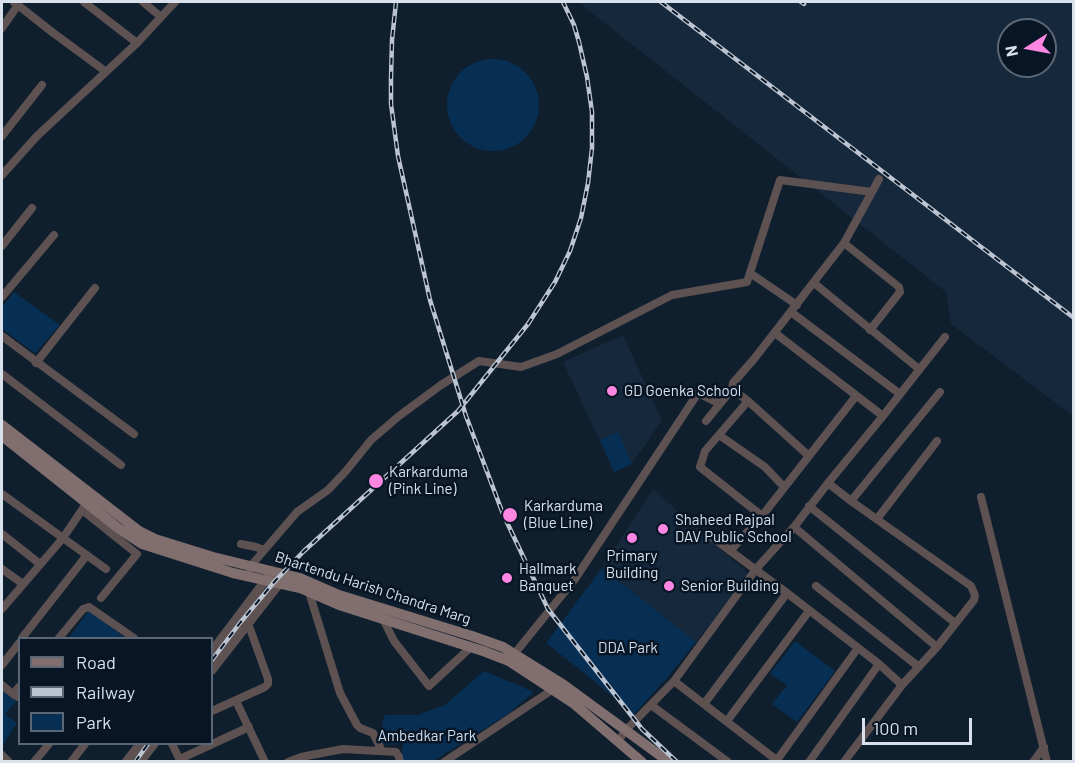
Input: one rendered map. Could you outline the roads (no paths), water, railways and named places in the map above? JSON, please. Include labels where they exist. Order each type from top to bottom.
[{"type":"main road","name":"Bhartendu Harish Chandra Marg","points":[[2,425],[87,503]]},
{"type":"main road","name":"Bhartendu Harish Chandra Marg","points":[[2,435],[87,503],[155,539],[249,571],[283,579],[300,578],[339,595],[503,647],[511,658],[552,690],[573,703],[642,762]]},
{"type":"main road","name":"Bhartendu Harish Chandra Marg","points":[[283,579],[339,605],[511,658],[564,685],[669,762]]},
{"type":"street","points":[[84,2],[137,43]]},
{"type":"street","points":[[143,2],[161,18]]},
{"type":"street","points":[[2,176],[37,136],[137,43],[175,2]]},
{"type":"street","points":[[2,28],[16,3],[105,71]]},
{"type":"street","points":[[2,136],[42,85]]},
{"type":"street","points":[[249,571],[297,512],[328,490],[371,440],[399,416],[479,360],[521,367],[557,354],[672,295],[747,282],[780,180],[872,192]]},
{"type":"street","points":[[706,421],[844,243],[879,180]]},
{"type":"street","points":[[2,246],[32,208]]},
{"type":"street","points":[[2,297],[54,235]]},
{"type":"street","points":[[844,243],[898,285],[900,289],[870,330]]},
{"type":"street","points":[[750,273],[797,305]]},
{"type":"street","points":[[814,283],[919,369]]},
{"type":"street","points":[[36,363],[95,288]]},
{"type":"street","points":[[791,312],[900,394]]},
{"type":"street","points":[[775,333],[883,416]]},
{"type":"street","points":[[2,336],[134,434]]},
{"type":"street","points":[[618,741],[674,681],[756,569],[794,527],[945,337]]},
{"type":"street","points":[[2,374],[122,465]]},
{"type":"street","points":[[732,389],[809,456]]},
{"type":"street","points":[[851,501],[940,392]]},
{"type":"street","points":[[511,658],[575,579],[698,393],[720,404]]},
{"type":"street","points":[[730,551],[762,516],[856,396]]},
{"type":"street","points":[[748,401],[705,451],[700,467],[762,516]]},
{"type":"street","points":[[719,435],[765,467],[784,487]]},
{"type":"street","points":[[878,519],[937,441]]},
{"type":"street","points":[[828,483],[971,586],[975,595],[974,600],[956,623],[902,685],[844,762]]},
{"type":"street","points":[[2,494],[106,569]]},
{"type":"street","points":[[981,496],[1047,762]]},
{"type":"street","points":[[2,605],[63,538],[87,503],[137,554],[101,598]]},
{"type":"street","points":[[809,507],[956,623]]},
{"type":"street","points":[[794,527],[937,647]]},
{"type":"street","points":[[2,534],[40,564]]},
{"type":"street","points":[[709,536],[756,569],[879,664],[902,685]]},
{"type":"street","points":[[241,544],[264,550]]},
{"type":"street","points":[[23,637],[87,555]]},
{"type":"street","points":[[2,569],[22,584]]},
{"type":"street","points":[[213,650],[269,576]]},
{"type":"street","points":[[213,669],[283,579]]},
{"type":"street","points":[[816,586],[919,667]]},
{"type":"street","points":[[309,592],[340,693],[357,725],[373,733],[382,751]]},
{"type":"street","points":[[704,704],[787,593]]},
{"type":"street","points":[[61,637],[83,609],[89,607],[132,637]]},
{"type":"street","points":[[727,722],[809,610]]},
{"type":"street","points":[[383,619],[394,641],[429,686],[471,647]]},
{"type":"street","points":[[213,711],[266,687],[268,684],[248,623]]},
{"type":"street","points":[[2,665],[18,644]]},
{"type":"street","points":[[674,681],[778,761],[858,648]]},
{"type":"street","points":[[809,762],[879,664]]},
{"type":"street","points":[[2,686],[16,696]]},
{"type":"street","points":[[444,762],[552,690]]},
{"type":"street","points":[[236,701],[265,762]]},
{"type":"street","points":[[651,705],[728,762]]},
{"type":"street","points":[[213,744],[249,727]]},
{"type":"street","points":[[34,762],[48,745]]},
{"type":"street","points":[[71,762],[84,745]]},
{"type":"street","points":[[126,762],[139,745]]},
{"type":"street","points":[[140,762],[153,745]]},
{"type":"street","points":[[172,745],[180,760],[211,745]]},
{"type":"street","points":[[1033,762],[1044,747]]},
{"type":"street","points":[[288,762],[301,757],[343,749],[396,752],[400,762]]},
{"type":"street","points":[[2,755],[9,762]]},
{"type":"railway","points":[[396,2],[392,40],[391,104],[398,156],[430,300],[466,416],[503,514],[548,609],[642,729],[677,762]]},
{"type":"railway","points":[[213,659],[275,581],[304,551],[458,411],[528,324],[555,282],[570,251],[581,218],[592,148],[592,112],[587,77],[574,25],[563,2]]},
{"type":"railway","points":[[661,2],[1074,318]]},
{"type":"railway","points":[[135,762],[147,745]]},
{"type":"place","name":"GD Goenka School","points":[[612,391]]},
{"type":"place","name":"Karkarduma (Pink Line)","points":[[376,481]]},
{"type":"place","name":"Karkarduma (Blue Line)","points":[[510,515]]},
{"type":"place","name":"Shaheed Rajpal DAV Public School","points":[[663,529]]},
{"type":"place","name":"Primary Building","points":[[632,538]]},
{"type":"place","name":"Hallmark Banquet","points":[[507,578]]},
{"type":"place","name":"Senior Building","points":[[669,586]]},
{"type":"park label","name":"DDA Park","points":[[628,648]]},
{"type":"park label","name":"Ambedkar Park","points":[[427,736]]}]
